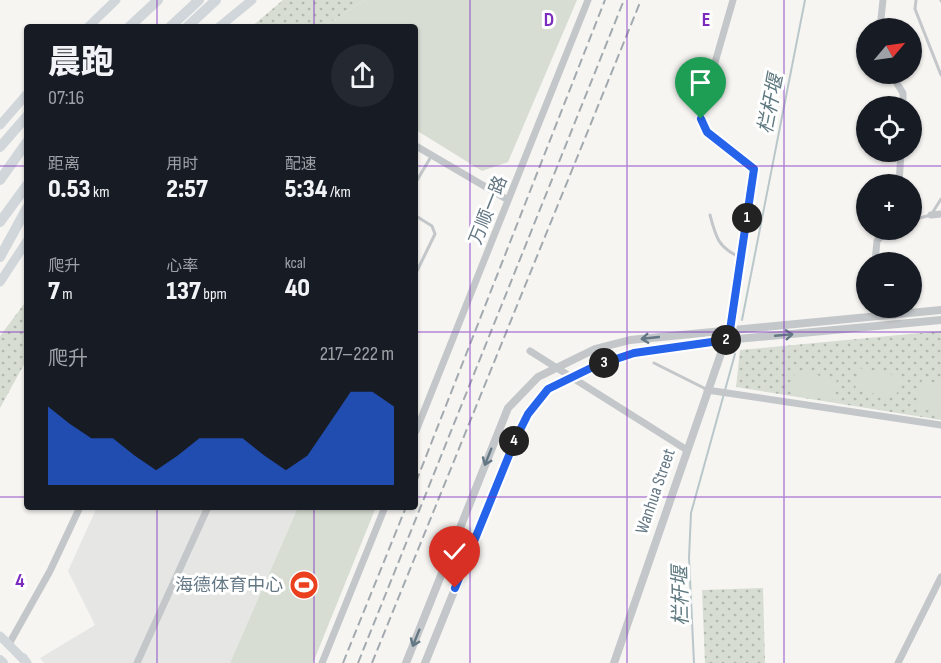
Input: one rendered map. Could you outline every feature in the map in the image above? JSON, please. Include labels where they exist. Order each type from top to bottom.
[{"type":"highway","points":[[130,24],[158,0]]},
{"type":"highway","points":[[173,24],[199,0]]},
{"type":"highway","points":[[190,24],[216,0]]},
{"type":"highway","points":[[0,146],[24,119]]},
{"type":"highway","points":[[0,180],[24,146]]},
{"type":"highway","points":[[0,222],[24,189]]},
{"type":"highway","points":[[0,257],[24,213]]},
{"type":"highway","points":[[0,660],[3,663]]},
{"type":"main road","points":[[91,24],[116,0]]},
{"type":"main road","points":[[223,24],[252,0]]},
{"type":"main road","points":[[0,125],[24,97]]},
{"type":"main road","points":[[0,282],[24,246]]},
{"type":"main road","points":[[0,636],[25,661]]},
{"type":"street","name":"万顺一路","points":[[418,418],[588,0]]},
{"type":"street","points":[[730,330],[754,169],[707,132],[701,119],[701,111],[734,0]]},
{"type":"street","points":[[881,18],[883,0]]},
{"type":"street","points":[[418,147],[508,200]]},
{"type":"street","points":[[931,215],[941,214]]},
{"type":"street","points":[[922,311],[941,310]]},
{"type":"street","points":[[406,663],[508,408],[538,377],[595,349],[630,340],[856,314]]},
{"type":"street","points":[[871,318],[871,327]]},
{"type":"street","points":[[425,663],[516,438],[528,414],[548,389],[595,366],[634,353],[726,340],[941,320]]},
{"type":"street","name":"Wanhua Street","points":[[614,663],[707,390],[730,330]]},
{"type":"street","points":[[530,351],[687,450]]},
{"type":"street","points":[[707,390],[941,425]]},
{"type":"street","points":[[9,644],[50,571],[79,510]]},
{"type":"street","points":[[137,663],[207,510]]},
{"type":"street","points":[[322,663],[384,510]]},
{"type":"street","points":[[898,663],[941,577]]},
{"type":"lane","points":[[916,0],[915,9],[941,75]]},
{"type":"lane","points":[[418,179],[432,155]]},
{"type":"lane","points":[[922,217],[931,215],[941,200]]},
{"type":"lane","points":[[710,215],[716,238],[726,251],[741,258]]},
{"type":"lane","points":[[418,217],[432,226],[435,234],[418,269]]},
{"type":"lane","points":[[654,363],[707,390]]},
{"type":"shaded area","points":[[283,0],[365,0],[328,24],[255,24]]},
{"type":"shaded area","points":[[365,0],[577,0],[508,162],[482,171],[418,131],[418,24],[328,24]]},
{"type":"shaded area","points":[[24,304],[24,364],[0,408],[0,336]]},
{"type":"shaded area","points":[[941,331],[941,420],[736,387],[740,350]]},
{"type":"shaded area","points":[[859,368],[900,376],[896,398],[855,390]]},
{"type":"shaded area","points":[[795,371],[837,379],[832,401],[791,393]]},
{"type":"shaded area","points":[[922,380],[941,384],[941,413],[916,408]]},
{"type":"shaded area","points":[[96,510],[297,510],[230,663],[44,663],[40,658],[95,625],[68,571]]},
{"type":"shaded area","name":"海德体育中心","points":[[297,510],[375,510],[313,663],[230,663]]},
{"type":"shaded area","points":[[763,588],[765,663],[705,663],[702,590]]},
{"type":"waterway","name":"栏杆堰","points":[[742,320],[805,0]]},
{"type":"waterway","name":"栏杆堰","points":[[694,663],[689,558],[691,513],[735,354]]},
{"type":"railway","points":[[418,477],[605,0]]},
{"type":"railway","points":[[358,663],[624,0]]},
{"type":"railway","points":[[372,663],[641,0]]},
{"type":"railway","points":[[343,663],[405,510]]},
{"type":"place","name":"海德体育中心","points":[[304,585]]},
{"type":"route","points":[[455,588],[516,438],[528,414],[548,389],[595,366],[634,353],[726,340],[730,330],[754,169],[707,132],[701,119]]}]
